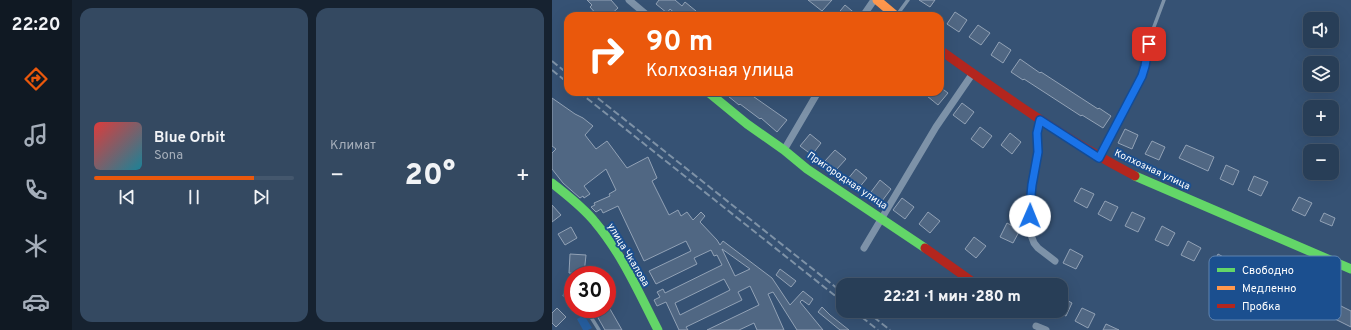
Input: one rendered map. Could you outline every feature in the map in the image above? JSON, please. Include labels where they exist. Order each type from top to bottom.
[{"type":"street","points":[[629,0],[643,12]]},
{"type":"street","points":[[866,12],[875,0],[891,12]]},
{"type":"street","name":"Колхозная улица","points":[[944,53],[1040,120],[1099,158],[1135,176],[1321,256]]},
{"type":"street","points":[[864,248],[947,111],[973,73]]},
{"type":"street","name":"Пригородная улица","points":[[713,96],[747,124],[807,168],[882,218],[967,278]]},
{"type":"street","points":[[784,150],[816,96]]},
{"type":"street","points":[[1040,120],[1037,127],[1038,152],[1030,205],[1031,235],[1038,248],[1055,261]]},
{"type":"street","name":"улица Чкалова","points":[[552,183],[582,208],[604,233],[624,265],[658,330]]},
{"type":"street","name":"Колхозная улица","points":[[1341,265],[1351,269]]},
{"type":"street","points":[[1036,326],[1046,330]]},
{"type":"lane","points":[[899,12],[908,0]]},
{"type":"lane","points":[[1099,158],[1142,76],[1152,32],[1164,0]]},
{"type":"lane","points":[[592,318],[599,330]]},
{"type":"shaded area","points":[[586,318],[592,328],[583,330],[577,319]]},
{"type":"building","points":[[587,0],[611,0],[618,8],[614,12],[594,12],[590,7],[592,5]]},
{"type":"building","points":[[659,0],[675,0],[682,6],[685,2],[696,11],[673,12],[670,9],[666,12],[656,4]]},
{"type":"building","points":[[808,0],[832,0],[822,11]]},
{"type":"building","points":[[919,0],[935,0],[930,7]]},
{"type":"building","points":[[845,5],[853,12],[839,12]]},
{"type":"building","points":[[955,12],[967,20],[959,32],[947,24]]},
{"type":"building","points":[[978,25],[990,33],[981,45],[969,37]]},
{"type":"building","points":[[999,42],[1011,50],[1003,63],[991,55]]},
{"type":"building","points":[[1020,59],[1040,73],[1041,72],[1111,116],[1103,128],[1011,72]]},
{"type":"building","points":[[944,90],[948,93],[938,105],[927,96],[944,96]]},
{"type":"building","points":[[728,96],[753,96],[787,120],[777,132],[761,118],[760,119],[740,104],[739,105]]},
{"type":"building","points":[[552,98],[593,126],[585,135],[596,149],[607,141],[627,168],[648,157],[657,178],[652,181],[669,215],[678,210],[681,216],[687,212],[693,220],[701,212],[705,216],[700,222],[720,245],[723,241],[772,278],[790,305],[803,291],[813,299],[809,305],[802,300],[800,302],[823,330],[797,330],[773,292],[768,294],[784,330],[757,330],[754,323],[739,330],[707,330],[759,305],[750,286],[738,292],[742,300],[686,327],[688,330],[679,330],[666,302],[657,306],[654,300],[660,297],[657,292],[663,289],[665,293],[722,265],[717,255],[714,256],[711,250],[694,258],[697,264],[656,284],[649,271],[691,251],[686,241],[644,261],[618,206],[603,213],[601,209],[596,212],[591,207],[595,205],[594,203],[610,196],[609,194],[616,190],[606,169],[584,186],[590,194],[584,198],[583,196],[580,198],[563,183],[552,169],[552,153],[556,149],[552,146]],"holes":[[[722,249],[750,269],[735,276]],[[724,279],[730,290],[680,315],[675,303]]]},
{"type":"building","points":[[962,103],[974,112],[965,124],[953,115]]},
{"type":"building","points":[[980,127],[992,136],[983,148],[971,139]]},
{"type":"building","points":[[1125,129],[1138,135],[1132,149],[1118,143]]},
{"type":"building","points":[[1010,133],[1021,142],[1012,154],[1001,145]]},
{"type":"building","points":[[810,134],[821,143],[812,155],[800,146]]},
{"type":"building","points":[[1152,141],[1165,147],[1159,160],[1145,154]]},
{"type":"building","points":[[1186,145],[1214,157],[1208,171],[1179,158]]},
{"type":"building","points":[[835,150],[846,159],[836,170],[825,161]]},
{"type":"building","points":[[1226,165],[1239,171],[1233,185],[1220,179]]},
{"type":"building","points":[[856,169],[867,178],[858,189],[847,180]]},
{"type":"building","points":[[1254,176],[1268,182],[1261,196],[1248,190]]},
{"type":"building","points":[[880,180],[891,189],[882,201],[871,192]]},
{"type":"building","points":[[1081,188],[1094,194],[1087,208],[1074,201]]},
{"type":"building","points":[[1299,197],[1312,203],[1305,216],[1292,210]]},
{"type":"building","points":[[902,198],[914,207],[905,219],[893,210]]},
{"type":"building","points":[[1105,201],[1118,207],[1111,221],[1098,214]]},
{"type":"building","points":[[552,205],[561,215],[552,222]]},
{"type":"building","points":[[928,212],[940,221],[930,233],[919,224]]},
{"type":"building","points":[[1132,212],[1145,218],[1138,232],[1125,226]]},
{"type":"building","points":[[1324,213],[1335,218],[1332,226],[1320,221]]},
{"type":"building","points":[[1007,223],[1020,230],[1013,243],[1000,237]]},
{"type":"building","points":[[1162,226],[1175,233],[1168,246],[1155,240]]},
{"type":"building","points":[[571,227],[577,238],[565,245],[558,234]]},
{"type":"building","points":[[974,237],[986,246],[976,258],[965,249]]},
{"type":"building","points":[[1188,241],[1201,248],[1194,261],[1181,255]]},
{"type":"building","points":[[1070,249],[1083,256],[1076,269],[1063,263]]},
{"type":"building","points":[[570,254],[586,255],[585,266],[569,266]]},
{"type":"building","points":[[780,269],[796,281],[791,287],[776,275]]},
{"type":"building","points":[[1068,301],[1072,303],[1068,312]]},
{"type":"building","points":[[1341,306],[1351,311],[1351,327],[1337,320],[1341,320]]},
{"type":"building","points":[[822,307],[849,330],[840,330],[818,312]]},
{"type":"building","points":[[557,308],[565,318],[556,327],[552,323],[552,313]]},
{"type":"building","points":[[1082,308],[1095,314],[1088,328],[1075,321]]},
{"type":"building","points":[[598,318],[615,318],[622,330],[605,330]]},
{"type":"building","points":[[1106,324],[1119,330],[1103,330]]},
{"type":"railway","points":[[552,61],[564,71]]},
{"type":"railway","points":[[552,70],[564,80]]},
{"type":"railway","points":[[584,96],[836,296]]},
{"type":"railway","points":[[595,96],[836,287]]},
{"type":"railway","points":[[863,318],[878,330]]},
{"type":"railway","points":[[875,318],[890,330]]},
{"type":"traffic: fast","points":[[713,96],[747,124],[784,150],[807,169],[925,248]]},
{"type":"traffic: fast","points":[[1135,176],[1321,256]]},
{"type":"traffic: fast","points":[[552,183],[575,201],[605,234],[630,274],[658,330]]},
{"type":"traffic: fast","points":[[1341,265],[1351,269]]},
{"type":"traffic: slow","points":[[877,0],[891,12]]},
{"type":"traffic: jam","points":[[944,53],[1060,132],[1135,176]]},
{"type":"traffic: jam","points":[[925,248],[967,278]]},
{"type":"route","points":[[1030,216],[1032,185],[1038,152],[1037,127],[1040,120],[1099,158],[1142,76],[1149,44]]}]
